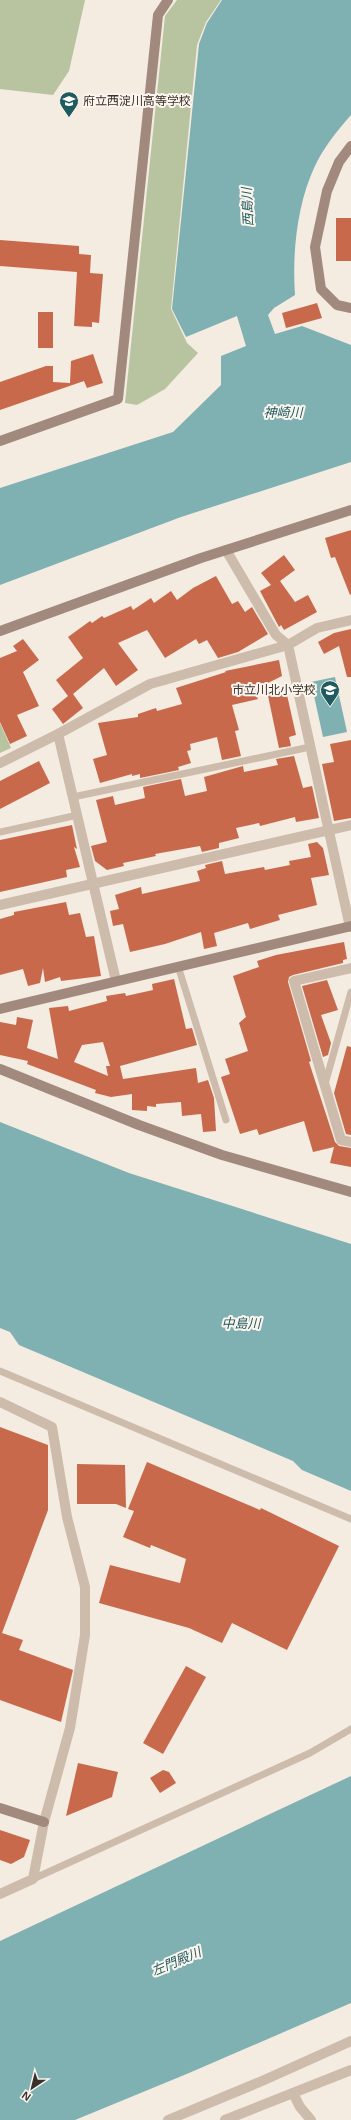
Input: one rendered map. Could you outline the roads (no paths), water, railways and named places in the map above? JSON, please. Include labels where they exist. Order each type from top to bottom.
[{"type":"street","points":[[0,442],[118,399],[158,15],[168,0]]},
{"type":"street","points":[[351,146],[339,162],[327,191],[315,247],[321,289],[336,305],[351,308]]},
{"type":"street","points":[[0,631],[226,550],[351,510]]},
{"type":"street","points":[[0,1009],[178,966],[351,927],[328,830],[288,645],[276,635],[226,550]]},
{"type":"street","points":[[0,763],[58,734],[150,684],[288,645],[317,628],[351,620]]},
{"type":"street","points":[[58,734],[116,981]]},
{"type":"street","points":[[0,905],[351,825]]},
{"type":"street","points":[[351,968],[294,981],[341,1140],[351,1142]]},
{"type":"street","points":[[0,1069],[139,1125],[222,1155],[351,1192]]},
{"type":"street","points":[[0,1402],[52,1427],[67,1517],[85,1587],[85,1635],[70,1728],[44,1822],[33,1879],[0,1894]]},
{"type":"street","points":[[0,1808],[44,1822]]},
{"type":"street","points":[[168,2120],[262,2081],[351,2041]]},
{"type":"street","points":[[224,2120],[351,2070]]},
{"type":"street","points":[[293,2093],[300,2107],[311,2120]]},
{"type":"lane","points":[[73,797],[310,747]]},
{"type":"lane","points":[[0,832],[78,815]]},
{"type":"lane","points":[[178,966],[226,1120]]},
{"type":"lane","points":[[324,1085],[351,992]]},
{"type":"lane","points":[[0,1371],[351,1519]]},
{"type":"lane","points":[[33,1879],[310,1753],[351,1729]]},
{"type":"water","points":[[222,0],[351,0],[351,115],[326,147],[314,168],[303,198],[295,247],[295,295],[274,308],[268,315],[275,334],[302,326],[351,345],[351,462],[181,517],[0,585],[0,488],[173,432],[221,385],[221,356],[246,346],[237,316],[186,337],[172,309],[199,44],[207,23]]},
{"type":"water","points":[[335,677],[347,732],[323,737],[311,682]]},
{"type":"water","name":"中島川","points":[[0,1122],[129,1173],[351,1244],[351,1491],[302,1470],[293,1461],[19,1345],[10,1332],[0,1328]]},
{"type":"water","name":"左門殿川","points":[[351,1776],[351,2003],[189,2073],[75,2120],[0,2120],[0,1941]]},
{"type":"place","name":"府立西淀川高等学校","points":[[69,118]]},
{"type":"place","name":"市立川北小学校","points":[[330,707]]},
{"type":"water label","name":"西島川","points":[[247,207]]},
{"type":"water label","name":"神崎川","points":[[283,412]]}]
